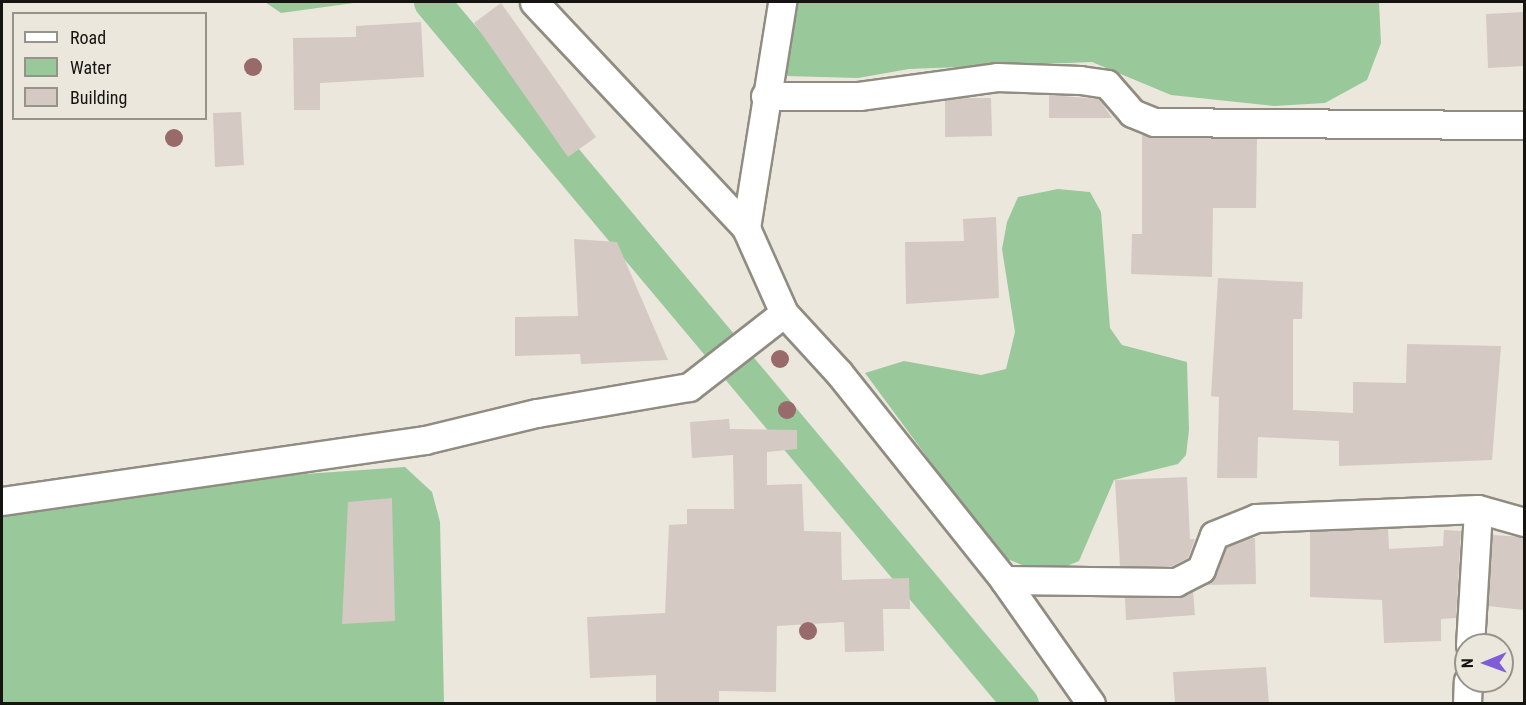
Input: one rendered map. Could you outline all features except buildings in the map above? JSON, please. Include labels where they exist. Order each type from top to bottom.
[{"type":"street","points":[[534,2],[746,228],[775,320],[839,373],[1004,580],[1091,704]]},
{"type":"street","points":[[746,228],[765,96],[782,2]]},
{"type":"street","points":[[765,96],[859,96],[997,77],[1107,84],[1132,113],[1154,122],[1524,124]]},
{"type":"street","points":[[2,501],[425,440],[537,413],[689,387],[775,320]]},
{"type":"street","points":[[1004,580],[1176,582],[1202,569],[1214,535],[1256,518],[1478,509],[1524,522]]},
{"type":"street","points":[[1471,633],[1478,509]]},
{"type":"water","points":[[265,2],[361,2],[281,13]]},
{"type":"water","points":[[798,2],[1379,2],[1381,43],[1367,80],[1325,103],[1274,106],[1171,95],[1092,62],[909,69],[858,78],[785,76]]},
{"type":"water","points":[[1058,189],[1090,192],[1101,212],[1110,328],[1122,345],[1187,362],[1189,430],[1186,455],[1178,464],[1114,480],[1079,561],[1062,568],[1032,569],[1000,556],[865,373],[904,361],[981,375],[1006,369],[1015,332],[1002,249],[1007,222],[1018,197]]},
{"type":"water","points":[[405,467],[432,492],[440,522],[444,703],[2,704],[2,514],[262,477]]},
{"type":"waterway","points":[[432,2],[1021,704]]}]
